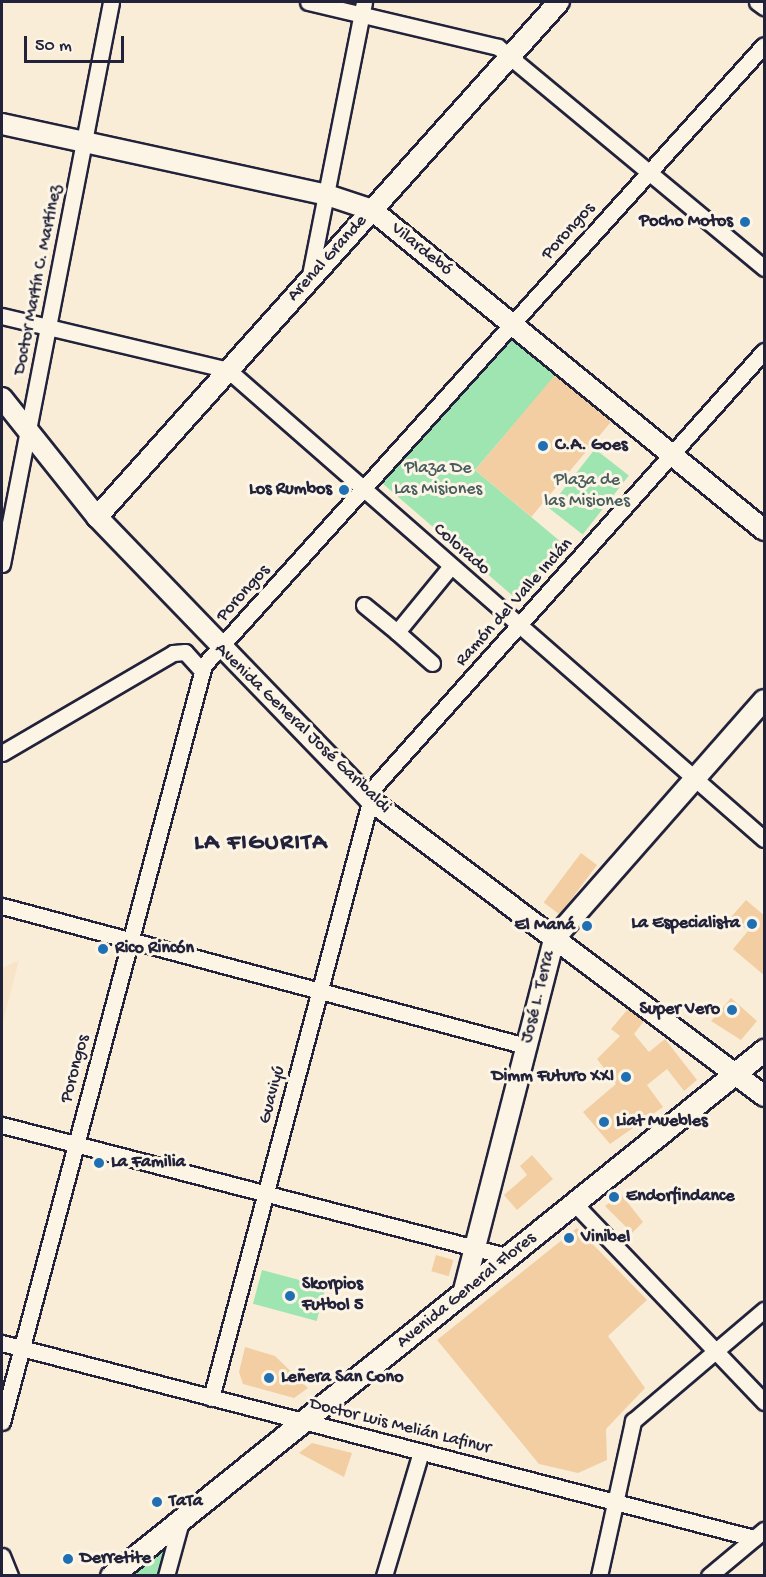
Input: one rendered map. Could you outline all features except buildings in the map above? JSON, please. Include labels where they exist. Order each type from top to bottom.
[{"type":"main road","name":"Avenida General Flores","points":[[111,1575],[765,1050]]},
{"type":"street","name":"Doctor Martín C. Martínez","points":[[2,564],[86,142],[111,2]]},
{"type":"street","points":[[308,2],[363,7],[498,47],[765,268]]},
{"type":"street","name":"Arenal Grande","points":[[97,517],[559,2]]},
{"type":"street","points":[[757,2],[765,7]]},
{"type":"street","points":[[309,280],[363,7]]},
{"type":"street","name":"Porongos","points":[[2,1422],[202,671],[765,45]]},
{"type":"street","name":"Vilardebó","points":[[2,124],[327,195],[372,210],[765,530]]},
{"type":"street","name":"Colorado","points":[[2,316],[228,370],[363,491],[765,839]]},
{"type":"street","name":"Ramón del Valle Inclán","points":[[370,800],[374,787],[520,628],[672,453],[765,351]]},
{"type":"street","name":"Avenida General José Garibaldi","points":[[2,398],[29,435],[97,517],[220,650],[370,800],[554,939],[738,1072],[765,1096]]},
{"type":"street","points":[[397,632],[451,566]]},
{"type":"street","points":[[364,605],[432,663]]},
{"type":"street","points":[[2,753],[173,652],[185,652],[202,671]]},
{"type":"street","name":"José L. Terra","points":[[463,1294],[554,939],[765,700]]},
{"type":"street","name":"Guaviyú","points":[[211,1398],[321,993],[370,800]]},
{"type":"street","points":[[2,906],[526,1046]]},
{"type":"street","points":[[2,1125],[510,1257]]},
{"type":"street","points":[[575,1204],[765,1402]]},
{"type":"street","points":[[599,1575],[633,1421],[765,1310]]},
{"type":"street","name":"Doctor Luis Melián Lafinur","points":[[2,1343],[615,1504],[759,1534]]},
{"type":"street","points":[[384,1575],[422,1452]]},
{"type":"street","points":[[166,1575],[181,1521]]},
{"type":"street","points":[[709,1575],[759,1534]]},
{"type":"street","points":[[2,1556],[10,1575]]},
{"type":"shaded area","points":[[19,960],[2,1025],[2,968]]},
{"type":"green space","name":"Plaza De Las Misiones","points":[[510,336],[556,375],[475,470],[567,547],[520,602],[382,483]]},
{"type":"green space","name":"Plaza de las Misiones","points":[[595,449],[629,475],[583,535],[549,508]]},
{"type":"green space","name":"Skorpios Futbol 5","points":[[262,1270],[326,1287],[317,1321],[253,1304]]},
{"type":"green space","points":[[170,1542],[160,1575],[129,1575]]},
{"type":"place","name":"Pocho Motos","points":[[745,222]]},
{"type":"place","name":"C.A. Goes","points":[[543,446]]},
{"type":"place","name":"Los Rumbos","points":[[344,490]]},
{"type":"place","name":"La Especialista","points":[[752,924]]},
{"type":"place","name":"El Maná","points":[[587,926]]},
{"type":"place","name":"Rico Rincón","points":[[103,949]]},
{"type":"place","name":"Super Vero","points":[[732,1010]]},
{"type":"place","name":"Dimm Futuro XXI","points":[[626,1077]]},
{"type":"place","name":"Liat Muebles","points":[[604,1122]]},
{"type":"place","name":"La Familia","points":[[99,1163]]},
{"type":"place","name":"Endorfindance","points":[[614,1197]]},
{"type":"place","name":"Vinibel","points":[[569,1238]]},
{"type":"place","name":"Skorpios Futbol 5","points":[[290,1296]]},
{"type":"place","name":"Leñera San Cono","points":[[269,1378]]},
{"type":"place","name":"TaTa","points":[[157,1502]]},
{"type":"place","name":"Derretite","points":[[68,1559]]},
{"type":"district","name":"LA FIGURITA","points":[[261,844]]}]
